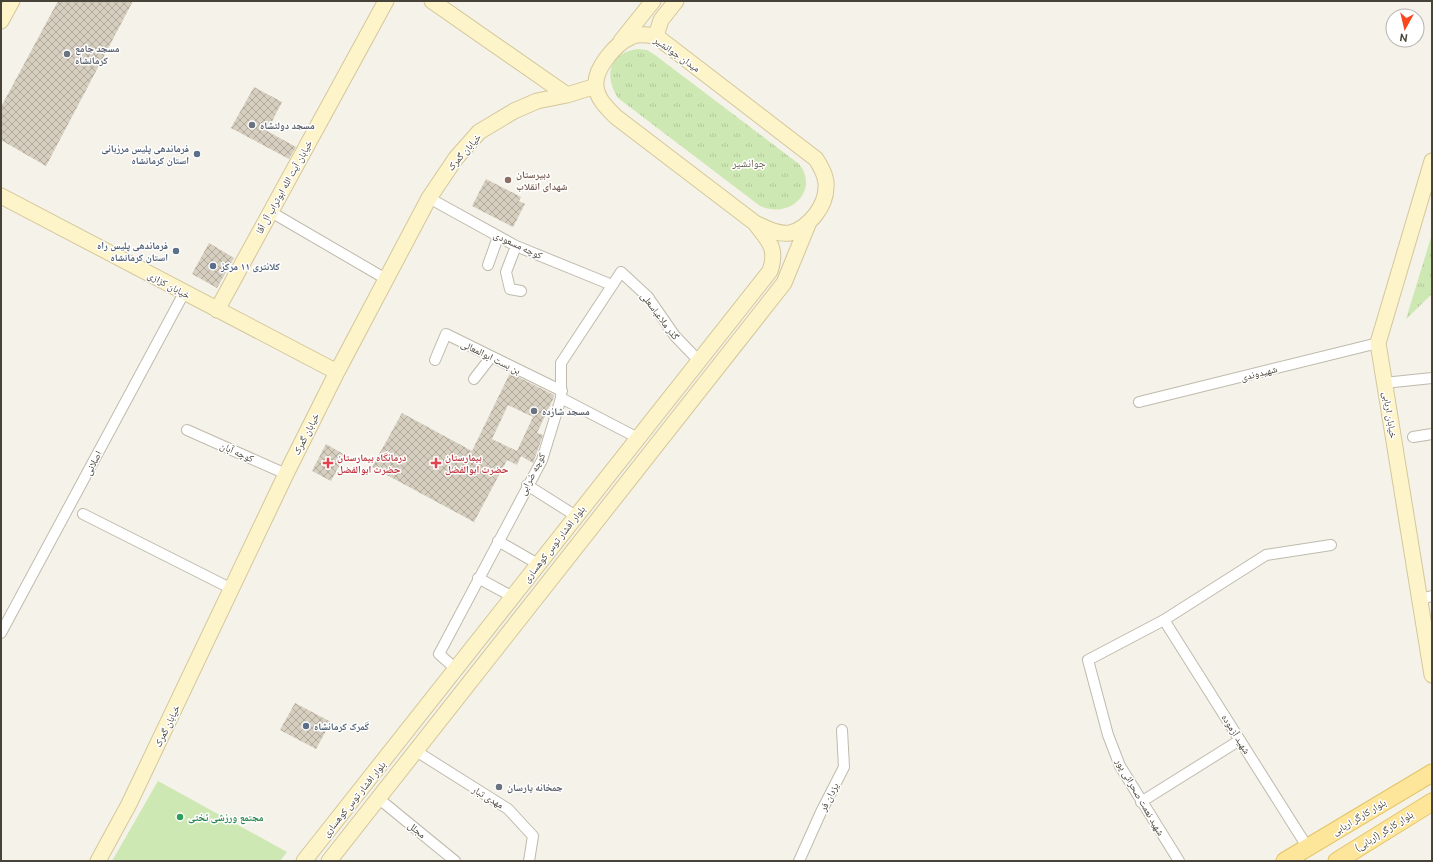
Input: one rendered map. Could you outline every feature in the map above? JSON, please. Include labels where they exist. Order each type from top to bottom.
[{"type":"main road","points":[[1,21],[12,1]]},
{"type":"main road","name":"خیابان آیت الله ابوتراب آل آقا","points":[[217,310],[386,1]]},
{"type":"main road","points":[[432,1],[567,95]]},
{"type":"main road","points":[[616,48],[653,1]]},
{"type":"main road","points":[[656,36],[661,20],[676,1]]},
{"type":"main road","name":"میدان جوانشیر","points":[[643,34],[656,36],[816,159],[823,172],[827,186],[824,201],[809,222],[802,228],[789,233],[773,232],[755,223],[616,117],[601,102],[596,86],[599,72],[606,60],[616,48],[631,37],[643,34]]},
{"type":"main road","name":"خیابان گمرک","points":[[98,861],[129,804],[286,474],[337,372],[429,198],[456,158],[479,132],[514,111],[537,100],[567,95],[596,86]]},
{"type":"main road","name":"خیابان اربابی","points":[[1432,161],[1378,343],[1384,383],[1426,597],[1432,675]]},
{"type":"main road","name":"خیابان کزازی","points":[[1,196],[337,372]]},
{"type":"main road","name":"بلوار افشار توس کوهساری","points":[[329,861],[784,283],[809,222]]},
{"type":"main road","name":"بلوار افشار توس کوهساری","points":[[304,861],[770,271],[775,258],[771,245],[755,223]]},
{"type":"main road","name":"بلوار کارگر اربابی","points":[[1285,861],[1432,773]]},
{"type":"main road","name":"بلوار کارگر (اربابی)","points":[[1337,861],[1432,802]]},
{"type":"street","name":"کوچه مسعودی","points":[[429,198],[516,246],[612,285]]},
{"type":"street","points":[[270,212],[386,279]]},
{"type":"street","points":[[488,265],[498,236]]},
{"type":"street","points":[[516,246],[506,272],[510,289],[521,291]]},
{"type":"street","name":"گذر ملاعباسعلی","points":[[621,272],[648,297],[674,336],[699,361]]},
{"type":"street","name":"کوچه ضرابی","points":[[456,670],[439,654],[527,485],[542,460],[561,395],[561,363],[621,272]]},
{"type":"street","name":"اصلانی","points":[[1,632],[184,293]]},
{"type":"street","name":"بن بست ابوالمعالی","points":[[435,360],[446,334],[491,357],[638,438]]},
{"type":"street","name":"شهیدوندی","points":[[1139,402],[1378,343]]},
{"type":"street","points":[[474,379],[491,357]]},
{"type":"street","points":[[1384,383],[1432,378]]},
{"type":"street","name":"کوچه آبان","points":[[187,430],[286,474]]},
{"type":"street","points":[[1413,437],[1432,434]]},
{"type":"street","points":[[527,485],[576,516]]},
{"type":"street","points":[[83,514],[232,589]]},
{"type":"street","points":[[498,541],[538,564]]},
{"type":"street","points":[[1164,620],[1266,555],[1331,545]]},
{"type":"street","points":[[478,578],[513,597]]},
{"type":"street","name":"شهید نعمت صحرائی پور","points":[[1164,620],[1088,660],[1108,735],[1120,766],[1179,861]]},
{"type":"street","name":"شهید آزموده","points":[[1164,620],[1308,848]]},
{"type":"street","name":"یزدان فر","points":[[799,861],[821,812],[844,767],[842,730]]},
{"type":"street","points":[[1141,802],[1240,740]]},
{"type":"street","name":"مهدی تبار","points":[[416,751],[508,809],[533,836],[529,861]]},
{"type":"street","name":"مجلل","points":[[378,798],[455,861]]},
{"type":"green space","points":[[638,49],[647,50],[655,55],[799,164],[805,174],[806,184],[804,192],[799,200],[791,206],[782,209],[771,209],[760,206],[618,98],[611,81],[610,73],[612,66],[615,60],[621,55],[628,51]]},
{"type":"green space","points":[[1432,234],[1432,294],[1406,319]]},
{"type":"green space","name":"مجتمع ورزشی تختی","points":[[158,781],[287,852],[280,861],[112,861]]},
{"type":"building","name":"مسجد جامع کرمانشاه","points":[[58,1],[133,1],[46,166],[1,140],[1,107]]},
{"type":"building","name":"مسجد دولتشاه","points":[[254,87],[282,102],[267,131],[296,147],[289,159],[231,128]]},
{"type":"building","points":[[486,179],[521,197],[519,201],[525,204],[513,227],[472,206]]},
{"type":"building","name":"کلانتری ۱۱ مرکز","points":[[209,243],[234,258],[217,288],[192,274]]},
{"type":"building","points":[[510,373],[554,395],[537,433],[543,435],[533,463],[521,456],[517,465],[507,460],[474,522],[372,467],[402,413],[472,451]],"holes":[[[508,405],[533,417],[517,451],[492,439]]]},
{"type":"building","name":"درمانگاه بیمارستان حضرت ابوالفضل","points":[[326,444],[345,455],[331,481],[312,471]]},
{"type":"building","name":"گمرک کرمانشاه","points":[[295,703],[331,722],[316,749],[280,730]]},
{"type":"place","name":"مسجد جامع کرمانشاه","points":[[67,54]]},
{"type":"place","name":"مسجد دولتشاه","points":[[252,125]]},
{"type":"place","name":"فرماندهی پلیس مرزبانی استان کرمانشاه","points":[[197,154]]},
{"type":"place","name":"دبیرستان شهدای انقلاب","points":[[508,180]]},
{"type":"place","name":"فرماندهی پلیس راه استان کرمانشاه","points":[[176,251]]},
{"type":"place","name":"کلانتری ۱۱ مرکز","points":[[213,266]]},
{"type":"place","name":"مسجد شازده","points":[[534,411]]},
{"type":"place","name":"درمانگاه بیمارستان حضرت ابوالفضل","points":[[328,463]]},
{"type":"place","name":"بیمارستان حضرت ابوالفضل","points":[[436,463]]},
{"type":"place","name":"گمرک کرمانشاه","points":[[306,726]]},
{"type":"place","name":"جمخانه یارسان","points":[[499,787]]},
{"type":"place","name":"مجتمع ورزشی تختی","points":[[180,817]]},
{"type":"district","name":"جوانشیر","points":[[749,163]]}]
